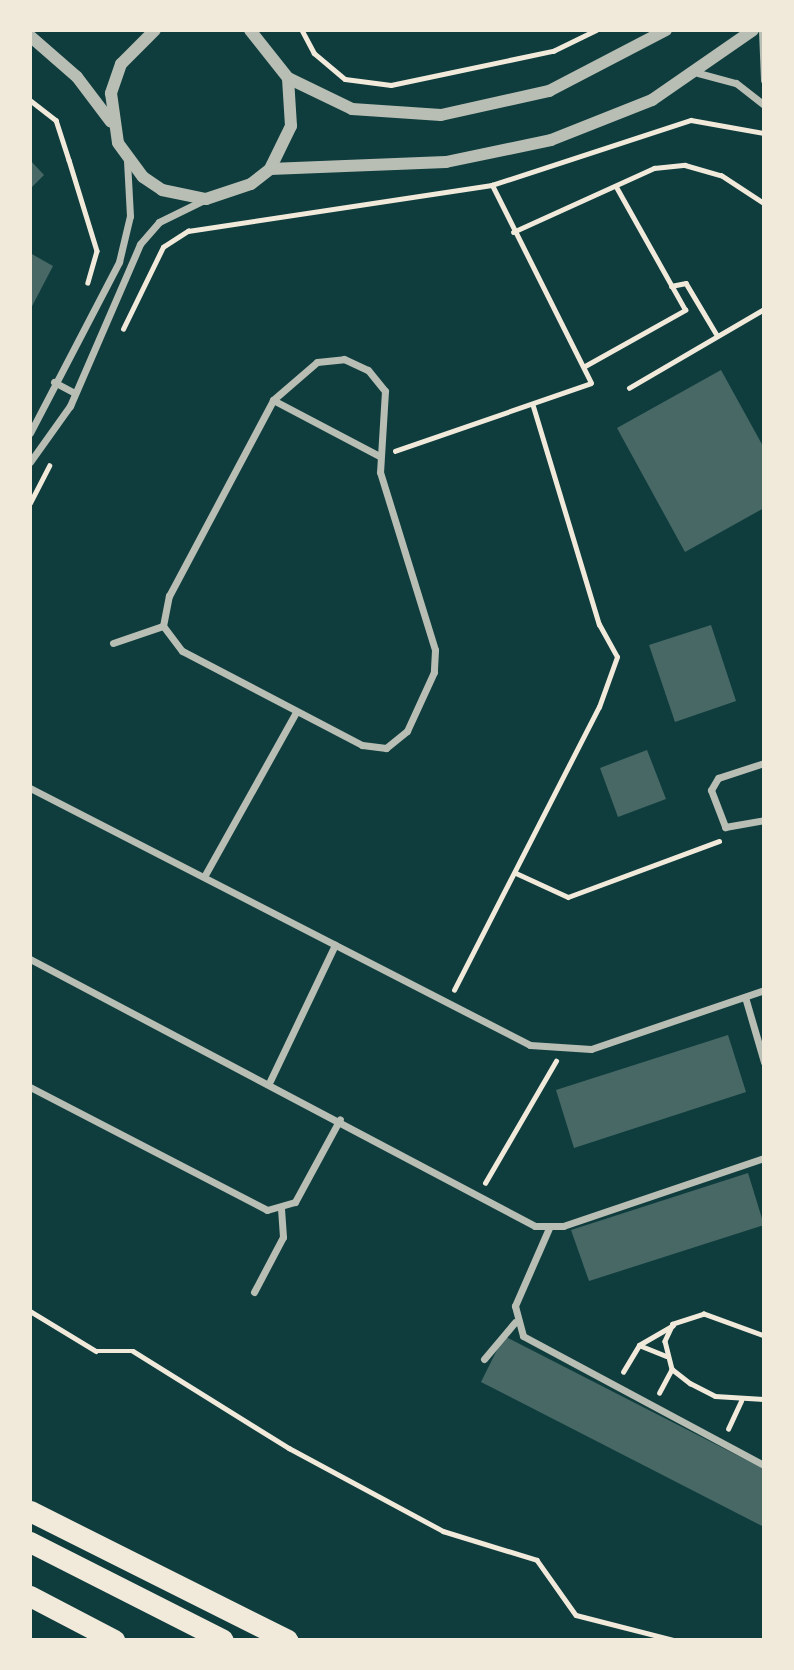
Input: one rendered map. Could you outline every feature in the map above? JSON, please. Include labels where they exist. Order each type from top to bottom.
[{"type":"highway","points":[[30,1511],[288,1640]]},
{"type":"highway","points":[[30,1542],[223,1640]]},
{"type":"highway","points":[[30,1596],[114,1640]]},
{"type":"street","points":[[112,123],[111,93],[121,64],[155,30]]},
{"type":"street","points":[[250,30],[288,78],[352,109],[390,116],[441,114],[549,91],[666,30]]},
{"type":"street","points":[[270,169],[393,167],[499,153],[602,122],[698,73],[753,30]]},
{"type":"street","points":[[762,30],[764,80]]},
{"type":"street","points":[[30,36],[77,76],[112,123],[127,160],[131,216],[120,262],[54,382],[30,433]]},
{"type":"street","points":[[698,73],[736,83],[764,105]]},
{"type":"street","points":[[30,462],[75,393],[140,244],[159,222],[206,199],[251,184],[270,169],[291,126],[288,78]]},
{"type":"street","points":[[127,160],[162,190],[206,199]]},
{"type":"street","points":[[344,359],[368,370],[385,391],[388,418],[379,457],[435,650],[434,671],[407,731],[386,748],[362,745],[182,650],[163,626],[169,596],[273,400],[317,362],[344,359]]},
{"type":"street","points":[[54,382],[75,393]]},
{"type":"street","points":[[273,400],[379,457]]},
{"type":"street","points":[[113,643],[163,626]]},
{"type":"street","points":[[205,875],[296,712]]},
{"type":"street","points":[[764,762],[713,783],[718,816],[732,829],[764,820]]},
{"type":"street","points":[[30,788],[205,875],[530,1045],[562,1051],[620,1041],[764,990]]},
{"type":"street","points":[[270,1082],[335,945]]},
{"type":"street","points":[[30,960],[549,1228],[764,1157]]},
{"type":"street","points":[[745,997],[764,1062]]},
{"type":"street","points":[[30,1087],[260,1206],[281,1209],[295,1202],[340,1119]]},
{"type":"street","points":[[254,1292],[283,1237],[281,1209]]},
{"type":"street","points":[[484,1359],[515,1322],[521,1290],[549,1228]]},
{"type":"street","points":[[515,1322],[536,1346],[613,1389],[764,1465]]},
{"type":"path","points":[[302,30],[314,53],[345,79],[391,85],[553,51],[596,30]]},
{"type":"path","points":[[30,100],[56,120],[97,251],[83,293]]},
{"type":"path","points":[[119,337],[163,247],[188,231],[492,185],[691,120],[764,133]]},
{"type":"path","points":[[513,232],[654,168],[685,165],[744,185],[764,203]]},
{"type":"path","points":[[379,457],[533,408],[583,390],[590,383],[585,366],[513,232],[492,185]]},
{"type":"path","points":[[585,366],[685,310],[616,187]]},
{"type":"path","points":[[671,286],[686,283],[717,335]]},
{"type":"path","points":[[629,388],[764,309]]},
{"type":"path","points":[[447,1003],[516,873],[614,675],[617,656],[599,625],[533,408]]},
{"type":"path","points":[[30,503],[55,455]]},
{"type":"path","points":[[516,873],[568,897],[706,849],[732,829]]},
{"type":"path","points":[[479,1194],[562,1051]]},
{"type":"path","points":[[30,1311],[96,1351],[133,1352],[289,1448],[443,1531],[537,1560],[576,1615],[674,1640]]},
{"type":"path","points":[[613,1389],[639,1345],[673,1324],[704,1314],[764,1336]]},
{"type":"path","points":[[673,1324],[666,1356],[672,1369],[715,1396],[741,1401],[764,1399]]},
{"type":"path","points":[[639,1345],[666,1356]]},
{"type":"path","points":[[650,1408],[672,1369]]},
{"type":"path","points":[[722,1444],[741,1401]]},
{"type":"building","points":[[30,160],[44,175],[30,189]]},
{"type":"building","points":[[30,253],[53,266],[30,310]]},
{"type":"building","points":[[721,370],[764,448],[764,508],[685,552],[617,428]]},
{"type":"building","points":[[711,625],[736,701],[675,722],[649,645]]},
{"type":"building","points":[[647,750],[666,799],[618,817],[600,768]]},
{"type":"building","points":[[728,1035],[746,1092],[574,1148],[556,1090]]},
{"type":"building","points":[[748,1173],[764,1225],[589,1281],[571,1230]]},
{"type":"building","points":[[504,1336],[764,1469],[764,1527],[481,1382]]}]
